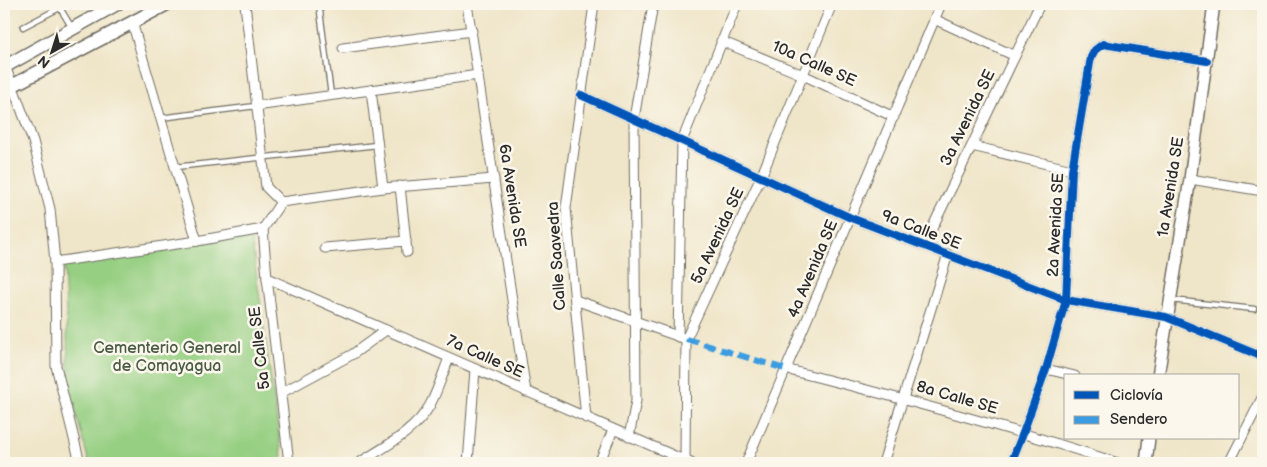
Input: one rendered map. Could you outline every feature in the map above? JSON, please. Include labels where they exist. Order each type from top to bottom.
[{"type":"main road","points":[[4,65],[117,4]]},
{"type":"main road","points":[[8,87],[167,4]]},
{"type":"street","points":[[245,4],[266,187],[281,202]]},
{"type":"street","name":"6a Avenida SE","points":[[467,4],[526,392]]},
{"type":"street","name":"Calle Saavedra","points":[[586,418],[566,208],[594,4]]},
{"type":"street","points":[[630,437],[636,401],[634,119],[653,4]]},
{"type":"street","points":[[575,300],[682,338],[682,141],[737,4]]},
{"type":"street","name":"5a Avenida SE","points":[[688,462],[682,338],[762,177],[832,4]]},
{"type":"street","name":"4a Avenida SE","points":[[746,463],[941,4]]},
{"type":"street","name":"3a Avenida SE","points":[[924,246],[1040,4]]},
{"type":"street","name":"1a Avenida SE","points":[[1158,374],[1166,317],[1190,179],[1214,4]]},
{"type":"street","points":[[934,19],[1014,56]]},
{"type":"street","points":[[132,22],[197,241]]},
{"type":"street","points":[[343,48],[472,31]]},
{"type":"street","name":"10a Calle SE","points":[[721,41],[894,116]]},
{"type":"street","name":"2a Avenida SE","points":[[1011,463],[1024,433],[1046,369],[1066,300],[1072,170],[1091,57],[1095,50],[1103,44],[1207,61]]},
{"type":"street","points":[[4,65],[8,87],[33,142],[50,209],[55,262],[56,366],[80,463]]},
{"type":"street","points":[[256,106],[478,75]]},
{"type":"street","points":[[371,90],[383,188]]},
{"type":"street","name":"9a Calle SE","points":[[581,95],[851,218],[1066,300],[1166,317],[1263,357]]},
{"type":"street","points":[[972,146],[1072,170]]},
{"type":"street","points":[[55,262],[197,241],[263,229],[281,202],[400,186],[494,179]]},
{"type":"street","points":[[1190,179],[1263,191]]},
{"type":"street","points":[[400,186],[407,252]]},
{"type":"street","name":"5a Calle SE","points":[[263,229],[289,463]]},
{"type":"street","points":[[325,248],[406,241]]},
{"type":"street","points":[[883,463],[948,254]]},
{"type":"street","name":"7a Calle SE","points":[[267,278],[688,462]]},
{"type":"street","points":[[281,393],[353,354],[386,330]]},
{"type":"street","points":[[359,463],[398,438],[415,424],[430,406],[449,358]]},
{"type":"street","name":"8a Calle SE","points":[[785,369],[904,399],[1024,433],[1118,463]]},
{"type":"street","points":[[1046,369],[1067,374]]},
{"type":"street","points":[[468,463],[475,370]]},
{"type":"street","points":[[1229,463],[1263,396]]},
{"type":"street","points":[[599,463],[613,430]]},
{"type":"street","points":[[1146,463],[1149,440]]},
{"type":"lane","points":[[23,27],[67,4]]},
{"type":"lane","points":[[331,95],[319,5],[337,4]]},
{"type":"lane","points":[[60,8],[72,29]]},
{"type":"lane","points":[[160,118],[256,106]]},
{"type":"lane","points":[[175,167],[378,145]]},
{"type":"lane","points":[[1169,300],[1254,309]]},
{"type":"green space","name":"Cementerio General de Comayagua","points":[[251,235],[283,463],[89,463],[69,387],[64,266]]},
{"type":"marked path","points":[[686,339],[785,369]]},
{"type":"cycle path","points":[[1011,463],[1046,369],[1066,300],[1072,170],[1091,57],[1095,50],[1103,44],[1207,61]]},
{"type":"cycle path","points":[[581,95],[851,218],[1066,300],[1166,317],[1263,357]]}]
